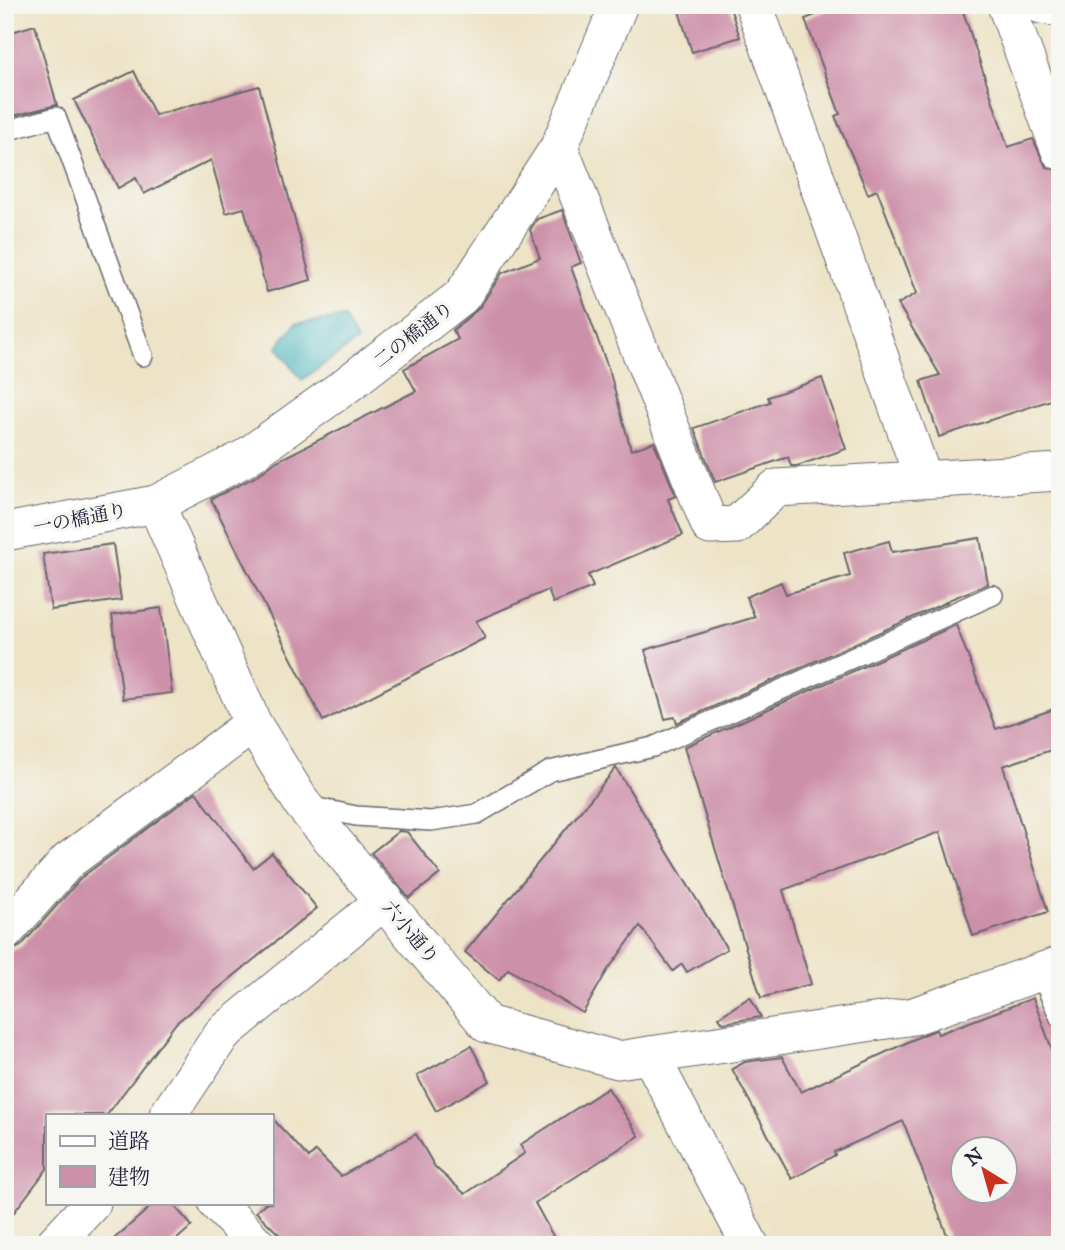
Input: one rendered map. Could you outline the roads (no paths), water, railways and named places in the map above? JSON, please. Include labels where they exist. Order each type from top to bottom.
[{"type":"street","name":"二の橋通り","points":[[156,504],[244,458],[348,384],[462,296],[559,147],[619,5]]},
{"type":"street","points":[[754,5],[923,478]]},
{"type":"street","points":[[1006,5],[1060,151]]},
{"type":"street","points":[[1041,5],[1060,8]]},
{"type":"street","points":[[559,147],[710,526],[737,525],[776,488],[1060,472]]},
{"type":"street","name":"一の橋通り","points":[[5,532],[156,504]]},
{"type":"street","name":"六小通り","points":[[156,504],[253,724],[303,805],[487,1024],[618,1060],[914,1016],[1050,969]]},
{"type":"street","points":[[5,932],[68,861],[253,724]]},
{"type":"street","points":[[169,1114],[222,1034],[385,900]]},
{"type":"street","points":[[650,1055],[750,1245]]},
{"type":"street","points":[[53,1245],[91,1204]]},
{"type":"street","points":[[218,1204],[257,1245]]},
{"type":"lane","points":[[5,131],[55,117],[143,356]]},
{"type":"lane","points":[[303,805],[356,816],[431,821],[477,814],[550,771],[653,747],[993,595]]},
{"type":"lane","points":[[1050,969],[1060,1018]]},
{"type":"water","points":[[344,318],[357,341],[302,380],[277,347],[296,323]]}]
